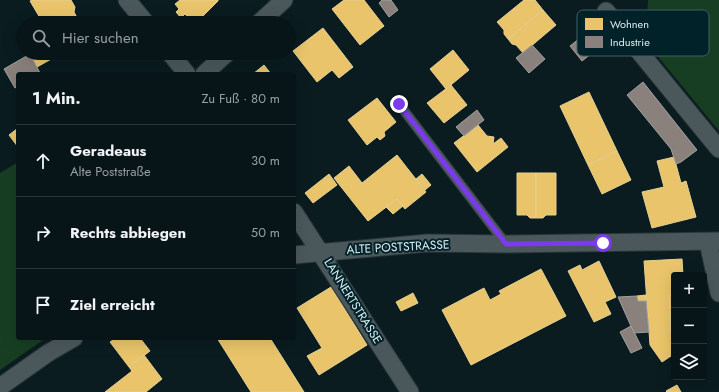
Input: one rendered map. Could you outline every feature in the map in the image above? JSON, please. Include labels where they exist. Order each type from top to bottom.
[{"type":"street","points":[[127,0],[140,16]]},
{"type":"street","points":[[267,16],[284,0]]},
{"type":"street","points":[[643,56],[719,149]]},
{"type":"street","points":[[176,60],[185,72]]},
{"type":"street","points":[[206,72],[219,60]]},
{"type":"street","name":"LANNERTSTRASSE","points":[[296,215],[321,251],[410,392]]},
{"type":"street","points":[[713,242],[719,293]]},
{"type":"street","name":"ALTE POSTSTRASSE","points":[[296,255],[321,251],[428,243],[506,244],[713,242]]},
{"type":"street","points":[[0,388],[48,352],[70,340]]},
{"type":"lane","points":[[399,104],[506,244]]},
{"type":"green space","points":[[648,0],[719,0],[719,131],[657,56],[709,56],[709,10],[648,10]]},
{"type":"green space","points":[[16,163],[16,340],[43,340],[0,370],[0,173]]},
{"type":"building: Wohnen","points":[[71,0],[75,7],[74,12],[76,16],[39,16],[30,1]]},
{"type":"building: Wohnen","points":[[180,0],[218,0],[203,16],[187,16],[185,14],[183,16],[179,16],[176,12],[179,9],[175,4]]},
{"type":"building: Wohnen","points":[[344,0],[364,0],[384,26],[360,45],[332,9]]},
{"type":"building: Wohnen","points":[[524,0],[535,0],[543,10],[508,39],[504,34],[504,30],[497,22]]},
{"type":"building: Wohnen","points":[[543,10],[556,25],[523,53],[508,39]]},
{"type":"building: Wohnen","points":[[323,28],[353,67],[339,78],[332,70],[317,82],[296,55],[296,49]]},
{"type":"building: Wohnen","points":[[453,50],[469,70],[446,89],[430,69]]},
{"type":"building: Wohnen","points":[[33,60],[50,60],[37,67]]},
{"type":"building: Wohnen","points":[[264,65],[269,72],[255,72]]},
{"type":"building: Wohnen","points":[[451,85],[467,105],[444,123],[427,103]]},
{"type":"building: Wohnen","points":[[589,92],[617,151],[588,165],[560,106]]},
{"type":"building: Wohnen","points":[[377,98],[396,122],[384,132],[385,136],[380,140],[377,137],[367,145],[348,120]]},
{"type":"building: Wohnen","points":[[478,125],[487,136],[494,137],[493,144],[501,138],[508,147],[477,172],[454,143]]},
{"type":"building: Wohnen","points":[[16,130],[16,144],[9,135]]},
{"type":"building: Wohnen","points":[[617,151],[631,180],[602,194],[588,165]]},
{"type":"building: Wohnen","points":[[397,155],[426,192],[405,209],[397,199],[368,221],[334,178],[349,166],[362,183]]},
{"type":"building: Wohnen","points":[[674,157],[681,183],[686,181],[696,217],[652,228],[642,192],[664,187],[657,161]]},
{"type":"building: Wohnen","points":[[517,173],[536,173],[536,218],[530,218],[527,215],[517,215]]},
{"type":"building: Wohnen","points":[[536,173],[556,173],[556,215],[546,215],[543,218],[536,218]]},
{"type":"building: Wohnen","points":[[329,174],[337,185],[313,203],[305,193]]},
{"type":"building: Wohnen","points":[[422,174],[431,185],[425,190],[416,179]]},
{"type":"building: Wohnen","points":[[397,199],[403,206],[393,214],[386,207]]},
{"type":"building: Wohnen","points":[[682,259],[683,272],[671,272],[671,295],[669,295],[671,356],[662,362],[650,345],[644,261]]},
{"type":"building: Wohnen","points":[[599,261],[616,297],[605,302],[611,314],[594,322],[568,271],[580,265],[582,270]]},
{"type":"building: Wohnen","points":[[541,269],[566,316],[471,365],[442,310],[484,288],[490,300],[501,294],[499,291]]},
{"type":"building: Wohnen","points":[[331,287],[367,345],[319,375],[307,356],[322,348],[297,308]]},
{"type":"building: Wohnen","points":[[413,293],[418,303],[401,311],[396,302]]},
{"type":"building: Wohnen","points":[[646,295],[646,301],[638,301],[637,296]]},
{"type":"building: Wohnen","points":[[669,295],[671,295],[671,331]]},
{"type":"building: Wohnen","points":[[113,340],[142,340],[150,351],[129,367],[110,342]]},
{"type":"building: Wohnen","points":[[218,340],[271,340],[304,392],[251,392]]},
{"type":"building: Wohnen","points":[[144,355],[162,379],[146,392],[105,392],[132,371],[129,367]]},
{"type":"building: Wohnen","points":[[677,385],[681,392],[666,391]]},
{"type":"building: Industrie","points":[[382,0],[391,0],[398,10],[389,17],[379,3]]},
{"type":"building: Industrie","points":[[577,40],[577,55],[570,46]]},
{"type":"building: Industrie","points":[[532,45],[545,59],[529,73],[516,58]]},
{"type":"building: Industrie","points":[[578,56],[588,56],[582,61]]},
{"type":"building: Industrie","points":[[20,60],[33,60],[39,72],[16,72],[15,88],[4,69]]},
{"type":"building: Industrie","points":[[643,82],[697,150],[681,162],[676,164],[671,149],[627,95]]},
{"type":"building: Industrie","points":[[477,110],[484,120],[464,136],[456,127]]},
{"type":"building: Industrie","points":[[637,296],[638,301],[646,301],[649,332],[634,333],[618,297]]},
{"type":"building: Industrie","points":[[631,326],[642,348],[631,353],[620,332]]},
{"type":"route","points":[[399,104],[506,244],[603,243]]}]
